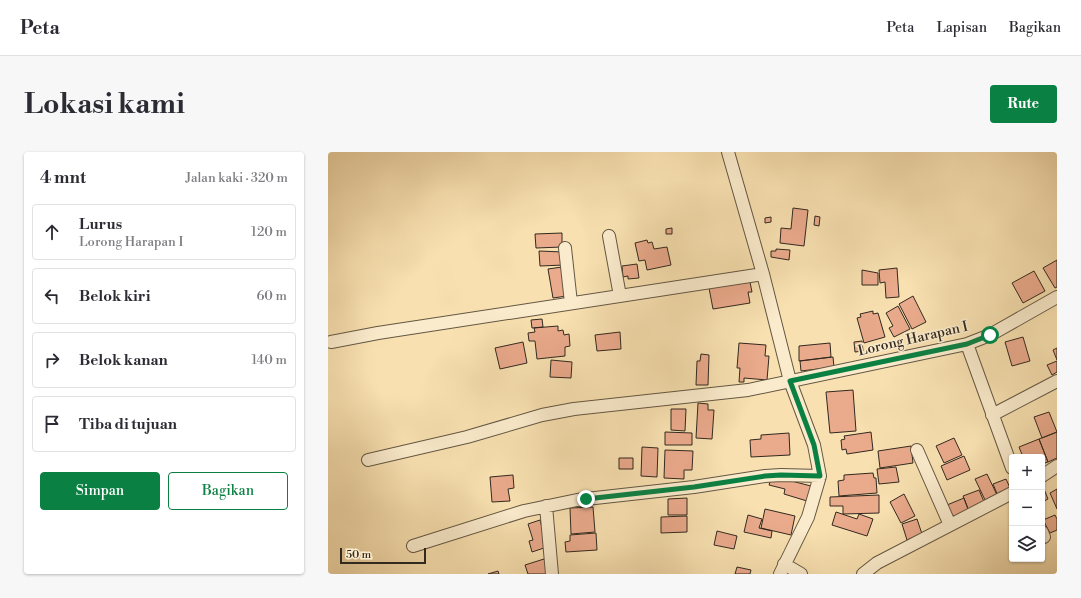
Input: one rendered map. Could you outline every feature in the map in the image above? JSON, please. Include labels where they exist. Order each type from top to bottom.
[{"type":"street","points":[[728,152],[763,274],[790,381],[814,445],[820,476],[808,517],[782,569],[801,574]]},
{"type":"street","points":[[609,236],[620,296]]},
{"type":"street","points":[[565,248],[571,303]]},
{"type":"street","points":[[331,342],[378,332],[763,274]]},
{"type":"street","name":"Lorong Harapan I","points":[[368,460],[467,437],[542,415],[574,409],[706,396],[790,381],[967,344],[990,335],[1057,297]]},
{"type":"street","points":[[967,344],[1009,460]]},
{"type":"street","points":[[992,415],[1057,381]]},
{"type":"street","points":[[918,450],[950,525]]},
{"type":"street","points":[[1045,474],[1057,466]]},
{"type":"street","points":[[413,546],[546,506],[577,500],[694,487],[765,476],[820,476]]},
{"type":"street","points":[[863,574],[877,563],[1009,495]]},
{"type":"street","points":[[546,506],[552,574]]},
{"type":"building","points":[[793,208],[808,210],[804,246],[780,243],[781,228],[791,229]]},
{"type":"building","points":[[815,216],[820,217],[819,226],[814,225]]},
{"type":"building","points":[[771,217],[771,222],[765,223],[765,218]]},
{"type":"building","points":[[672,228],[672,234],[666,234],[666,229]]},
{"type":"building","points":[[562,233],[562,247],[536,248],[535,234]]},
{"type":"building","points":[[647,240],[648,243],[652,242],[654,249],[667,247],[671,265],[647,270],[645,260],[639,261],[635,243]]},
{"type":"building","points":[[776,249],[790,250],[789,260],[771,257],[771,251],[776,251]]},
{"type":"building","points":[[539,251],[563,252],[564,265],[540,266]]},
{"type":"building","points":[[1057,260],[1057,287],[1055,288],[1043,268]]},
{"type":"building","points":[[637,264],[639,278],[628,279],[628,276],[623,277],[622,266]]},
{"type":"building","points":[[562,267],[567,296],[553,298],[548,269]]},
{"type":"building","points":[[897,268],[899,297],[886,298],[885,282],[880,283],[879,270]]},
{"type":"building","points":[[862,270],[878,273],[878,285],[862,285]]},
{"type":"building","points":[[1034,271],[1045,291],[1023,303],[1012,283]]},
{"type":"building","points":[[750,282],[752,292],[748,292],[750,303],[713,309],[709,288]]},
{"type":"building","points":[[913,296],[926,322],[912,329],[899,304]]},
{"type":"building","points":[[898,306],[910,329],[894,337],[889,328],[893,326],[886,313]]},
{"type":"building","points":[[873,311],[873,314],[878,313],[885,337],[864,343],[857,318],[861,317],[860,314]]},
{"type":"building","points":[[542,319],[543,327],[532,328],[531,320]]},
{"type":"building","points":[[558,326],[558,331],[563,330],[564,335],[569,334],[570,346],[565,347],[565,356],[537,359],[535,341],[529,341],[528,333],[535,332],[534,328]]},
{"type":"building","points":[[620,332],[621,349],[597,351],[595,335]]},
{"type":"building","points":[[1023,337],[1030,361],[1012,366],[1005,342]]},
{"type":"building","points":[[862,341],[863,351],[855,352],[854,342]]},
{"type":"building","points":[[523,342],[527,363],[500,369],[495,348]]},
{"type":"building","points":[[739,343],[766,345],[765,356],[769,356],[767,380],[744,378],[744,382],[739,382],[740,368],[737,368]]},
{"type":"building","points":[[830,343],[831,357],[799,361],[799,346]]},
{"type":"building","points":[[1057,348],[1057,360],[1053,350]]},
{"type":"building","points":[[701,354],[709,355],[708,385],[696,385],[697,361],[700,361]]},
{"type":"building","points":[[833,357],[834,367],[801,371],[800,361]]},
{"type":"building","points":[[551,360],[572,362],[571,378],[550,377]]},
{"type":"building","points":[[1057,361],[1057,372],[1052,375],[1047,365]]},
{"type":"building","points":[[853,390],[856,431],[830,433],[826,392]]},
{"type":"building","points":[[698,403],[708,404],[708,410],[714,410],[712,439],[696,438]]},
{"type":"building","points":[[671,409],[686,409],[685,431],[671,430]]},
{"type":"building","points":[[1049,412],[1057,432],[1042,438],[1034,417]]},
{"type":"building","points":[[665,432],[692,433],[692,445],[665,445]]},
{"type":"building","points":[[871,432],[873,450],[847,454],[846,449],[842,450],[841,440],[845,439],[844,436]]},
{"type":"building","points":[[1057,432],[1057,458],[1048,462],[1039,439]]},
{"type":"building","points":[[789,433],[790,455],[751,457],[750,440],[761,439],[761,435]]},
{"type":"building","points":[[954,438],[962,455],[944,463],[936,446]]},
{"type":"building","points":[[1039,439],[1045,454],[1022,454],[1019,447]]},
{"type":"building","points":[[911,446],[913,463],[880,468],[878,451]]},
{"type":"building","points":[[642,447],[658,448],[657,477],[641,476]]},
{"type":"building","points":[[665,450],[693,451],[692,470],[684,470],[684,479],[664,478]]},
{"type":"building","points":[[1045,454],[1048,462],[1045,463]]},
{"type":"building","points":[[964,456],[970,470],[947,480],[941,466]]},
{"type":"building","points":[[619,458],[633,458],[633,469],[619,469]]},
{"type":"building","points":[[896,467],[899,482],[879,484],[877,469]]},
{"type":"building","points":[[873,473],[874,478],[876,478],[877,493],[839,496],[838,481],[844,480],[844,475]]},
{"type":"building","points":[[987,474],[998,497],[986,502],[975,479]]},
{"type":"building","points":[[513,475],[514,488],[508,489],[510,501],[492,502],[490,477]]},
{"type":"building","points":[[772,476],[811,486],[807,501],[784,494],[785,489],[769,485]]},
{"type":"building","points":[[1006,479],[1009,486],[1009,491],[998,496],[993,484]]},
{"type":"building","points":[[1057,489],[1057,509],[1050,493]]},
{"type":"building","points":[[979,490],[985,504],[969,511],[963,496]]},
{"type":"building","points":[[1045,492],[1048,499],[1045,500]]},
{"type":"building","points":[[904,494],[915,516],[901,523],[890,502]]},
{"type":"building","points":[[879,495],[879,513],[843,514],[843,506],[830,506],[830,497]]},
{"type":"building","points":[[687,498],[687,515],[668,515],[668,499]]},
{"type":"building","points":[[964,498],[969,512],[953,519],[947,505]]},
{"type":"building","points":[[593,507],[595,532],[571,534],[570,508]]},
{"type":"building","points":[[765,509],[795,516],[791,535],[761,528]]},
{"type":"building","points":[[836,512],[857,519],[859,514],[873,519],[867,536],[832,525]]},
{"type":"building","points":[[748,515],[762,519],[759,528],[772,531],[771,538],[744,532]]},
{"type":"building","points":[[1055,515],[1057,519],[1057,530],[1050,533],[1045,524],[1045,519]]},
{"type":"building","points":[[687,516],[687,532],[661,533],[661,517]]},
{"type":"building","points":[[917,519],[922,534],[907,540],[902,524]]},
{"type":"building","points":[[540,520],[547,547],[532,552],[529,541],[533,540],[528,524]]},
{"type":"building","points":[[717,531],[737,536],[734,549],[714,545]]},
{"type":"building","points":[[596,533],[597,550],[566,552],[565,542],[570,541],[570,535]]},
{"type":"building","points":[[544,559],[549,574],[528,574],[525,565]]},
{"type":"building","points":[[737,567],[751,570],[750,574],[735,574]]},
{"type":"building","points":[[498,571],[499,574],[488,574]]},
{"type":"route","points":[[586,499],[694,487],[765,476],[820,476],[814,445],[808,426],[790,381],[967,344],[990,335]]}]
